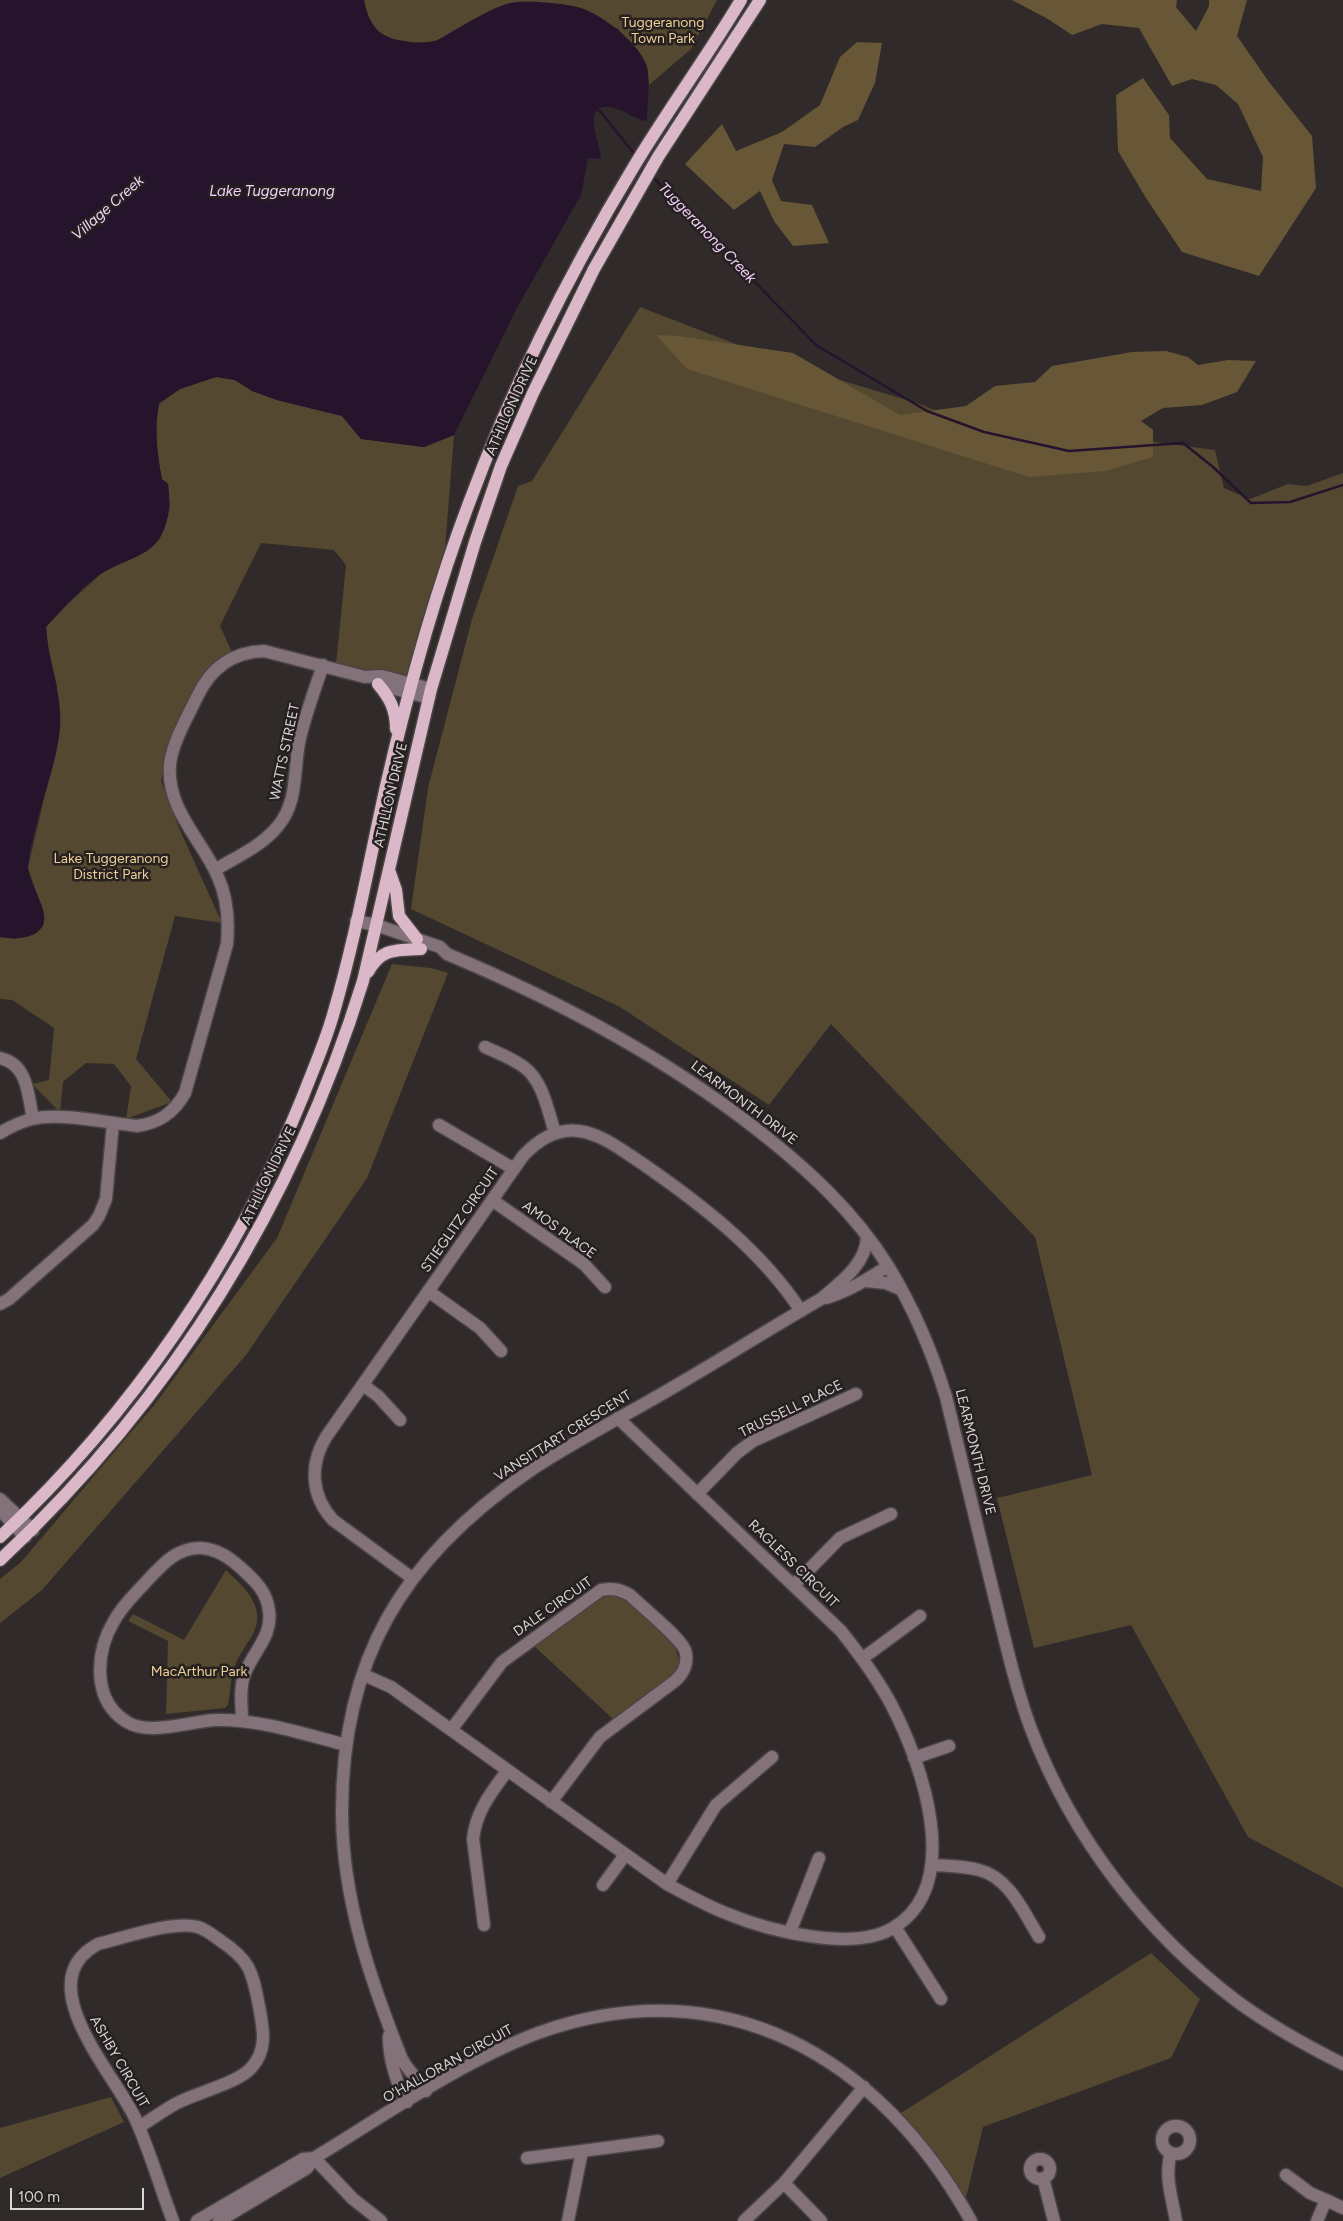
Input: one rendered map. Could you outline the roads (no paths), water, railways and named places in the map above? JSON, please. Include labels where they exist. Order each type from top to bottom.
[{"type":"main road","name":"ATHLLON DRIVE","points":[[0,1537],[89,1445],[146,1374],[180,1327],[240,1230],[288,1133],[332,1019],[410,688],[462,522],[495,437],[555,309],[592,238],[651,138],[741,0]]},
{"type":"main road","name":"ATHLLON DRIVE","points":[[0,1560],[29,1533],[95,1463],[138,1412],[182,1353],[243,1258],[282,1186],[314,1116],[349,1026],[363,981],[430,693],[470,558],[502,466],[566,322],[658,157],[760,0]]},
{"type":"main road","points":[[378,684],[390,697],[395,712],[396,744]]},
{"type":"main road","points":[[363,981],[374,962],[382,954],[403,950],[419,944],[399,916],[396,890],[389,870]]},
{"type":"street","points":[[0,1133],[33,1119],[52,1117],[137,1126],[156,1122],[172,1111],[185,1093],[227,944],[229,924],[227,905],[215,870],[175,802],[170,779],[170,763],[174,747],[200,690],[221,664],[235,656],[249,652],[278,653],[365,676],[382,676],[410,688]]},
{"type":"street","name":"WATTS STREET","points":[[215,870],[266,838],[282,821],[290,806],[294,790],[299,742],[305,716],[323,665]]},
{"type":"street","points":[[365,676],[378,684],[410,688],[430,693]]},
{"type":"street","name":"LEARMONTH DRIVE","points":[[356,921],[419,944],[437,955],[447,954],[504,978],[564,1006],[622,1038],[679,1073],[734,1111],[787,1153],[832,1195],[888,1266],[928,1344],[946,1397],[1008,1654],[1025,1711],[1042,1755],[1073,1816],[1098,1857],[1145,1917],[1196,1967],[1238,2002],[1265,2021],[1343,2064]]},
{"type":"street","points":[[485,1047],[520,1064],[535,1079],[542,1092],[556,1133]]},
{"type":"street","points":[[0,1058],[13,1062],[20,1069],[25,1079],[33,1119]]},
{"type":"street","points":[[0,1304],[9,1299],[65,1250],[99,1216],[106,1199],[114,1123]]},
{"type":"street","points":[[439,1125],[514,1169]]},
{"type":"street","name":"STIEGLITZ CIRCUIT","points":[[412,1578],[333,1520],[324,1510],[318,1497],[314,1475],[316,1460],[321,1446],[492,1200],[532,1146],[556,1133],[578,1130],[592,1133],[655,1172],[740,1239],[767,1266],[801,1311]]},
{"type":"street","name":"AMOS PLACE","points":[[492,1200],[584,1264],[605,1287]]},
{"type":"street","name":"VANSITTART CRESCENT","points":[[426,2091],[402,2058],[389,2031],[359,1942],[348,1890],[342,1836],[346,1745],[352,1711],[373,1644],[391,1610],[412,1578],[445,1540],[494,1497],[529,1472],[618,1418],[822,1299],[846,1277],[858,1262],[865,1252],[867,1237]]},
{"type":"street","name":"VANSITTART CRESCENT","points":[[822,1299],[839,1294],[866,1281],[888,1266]]},
{"type":"street","points":[[866,1281],[886,1283],[900,1289]]},
{"type":"street","points":[[428,1292],[480,1328],[501,1351]]},
{"type":"street","points":[[363,1385],[378,1396],[400,1420]]},
{"type":"street","name":"TRUSSELL PLACE","points":[[698,1494],[737,1452],[753,1441],[856,1394]]},
{"type":"street","name":"RAGLESS CIRCUIT","points":[[364,1675],[391,1687],[625,1856],[697,1901],[727,1914],[790,1932],[854,1940],[871,1938],[895,1927],[909,1916],[920,1901],[928,1884],[933,1865],[929,1821],[914,1758],[892,1705],[863,1658],[841,1631],[618,1418]]},
{"type":"street","points":[[0,1499],[29,1533]]},
{"type":"street","points":[[0,1510],[17,1521]]},
{"type":"street","points":[[794,1585],[840,1538],[890,1514]]},
{"type":"street","points":[[242,1721],[241,1689],[248,1665],[264,1641],[270,1625],[268,1606],[258,1583],[229,1558],[213,1550],[200,1548],[187,1550],[163,1564],[123,1607],[113,1621],[106,1637],[101,1662],[100,1684],[105,1701],[118,1716],[129,1724],[142,1728],[216,1720],[242,1721],[346,1745]]},
{"type":"street","name":"DALE CIRCUIT","points":[[451,1730],[491,1675],[514,1652],[601,1590],[611,1588],[621,1590],[630,1595],[681,1643],[686,1657],[686,1666],[681,1676],[675,1681],[600,1737],[551,1802]]},
{"type":"street","points":[[863,1658],[920,1616]]},
{"type":"street","points":[[914,1758],[949,1746]]},
{"type":"street","points":[[667,1884],[716,1805],[772,1756]]},
{"type":"street","points":[[484,1925],[473,1839],[474,1826],[484,1802],[507,1771]]},
{"type":"street","points":[[604,1885],[625,1856]]},
{"type":"street","points":[[790,1932],[819,1858]]},
{"type":"street","points":[[933,1865],[979,1870],[998,1880],[1013,1896],[1039,1937]]},
{"type":"street","name":"ASHBY CIRCUIT","points":[[139,2128],[177,2103],[207,2089],[238,2079],[253,2067],[262,2052],[264,2040],[261,2017],[254,1980],[249,1967],[237,1951],[198,1927],[171,1926],[98,1944],[85,1952],[75,1966],[72,1980],[72,1997],[81,2028],[122,2094],[139,2128],[173,2221]]},
{"type":"street","points":[[895,1927],[941,1999]]},
{"type":"street","name":"O'HALLORAN CIRCUIT","points":[[197,2221],[302,2159],[314,2158],[472,2064],[537,2034],[613,2015],[650,2010],[704,2014],[774,2032],[821,2056],[864,2087],[901,2122],[931,2159],[971,2221]]},
{"type":"street","name":"VANSITTART CRESCENT","points":[[389,2031],[389,2044],[398,2086],[407,2102]]},
{"type":"street","points":[[744,2221],[784,2183],[864,2087]]},
{"type":"street","points":[[528,2158],[658,2141]]},
{"type":"street","points":[[568,2221],[582,2150]]},
{"type":"street","points":[[1171,2153],[1167,2164],[1176,2221]]},
{"type":"street","points":[[314,2158],[353,2199],[381,2221]]},
{"type":"street","name":"O'HALLORAN CIRCUIT","points":[[219,2221],[308,2168],[314,2158]]},
{"type":"street","points":[[1286,2175],[1310,2193],[1343,2208]]},
{"type":"street","points":[[1043,2178],[1054,2221]]},
{"type":"street","points":[[784,2183],[821,2221]]},
{"type":"street","points":[[1317,2221],[1326,2200]]},
{"type":"water","name":"Lake Tuggeranong","points":[[0,0],[364,0],[369,17],[376,29],[388,37],[409,42],[431,42],[438,40],[489,11],[510,3],[535,2],[565,5],[581,8],[600,17],[628,39],[646,64],[649,84],[647,121],[610,107],[601,108],[596,112],[594,127],[601,159],[588,158],[581,195],[518,306],[454,435],[424,447],[361,439],[342,416],[277,400],[252,391],[235,380],[216,377],[180,389],[159,403],[156,432],[158,451],[162,479],[168,484],[169,493],[167,522],[164,531],[153,546],[145,552],[96,577],[46,627],[59,704],[60,729],[54,763],[34,831],[28,866],[31,881],[42,906],[44,921],[38,931],[28,936],[17,938],[0,937]]},
{"type":"waterway","name":"Tuggeranong Creek","points":[[596,109],[599,110],[636,156]]},
{"type":"waterway","name":"Tuggeranong Creek","points":[[652,176],[816,345],[927,411],[984,432],[1069,451],[1183,443],[1213,467],[1251,503],[1290,502],[1343,485]]},
{"type":"park label","name":"Tuggeranong Town Park","points":[[663,32]]},
{"type":"park label","name":"Lake Tuggeranong District Park","points":[[111,868]]},
{"type":"park label","name":"MacArthur Park","points":[[199,1672]]},
{"type":"water label","name":"Village Creek","points":[[108,208]]}]
